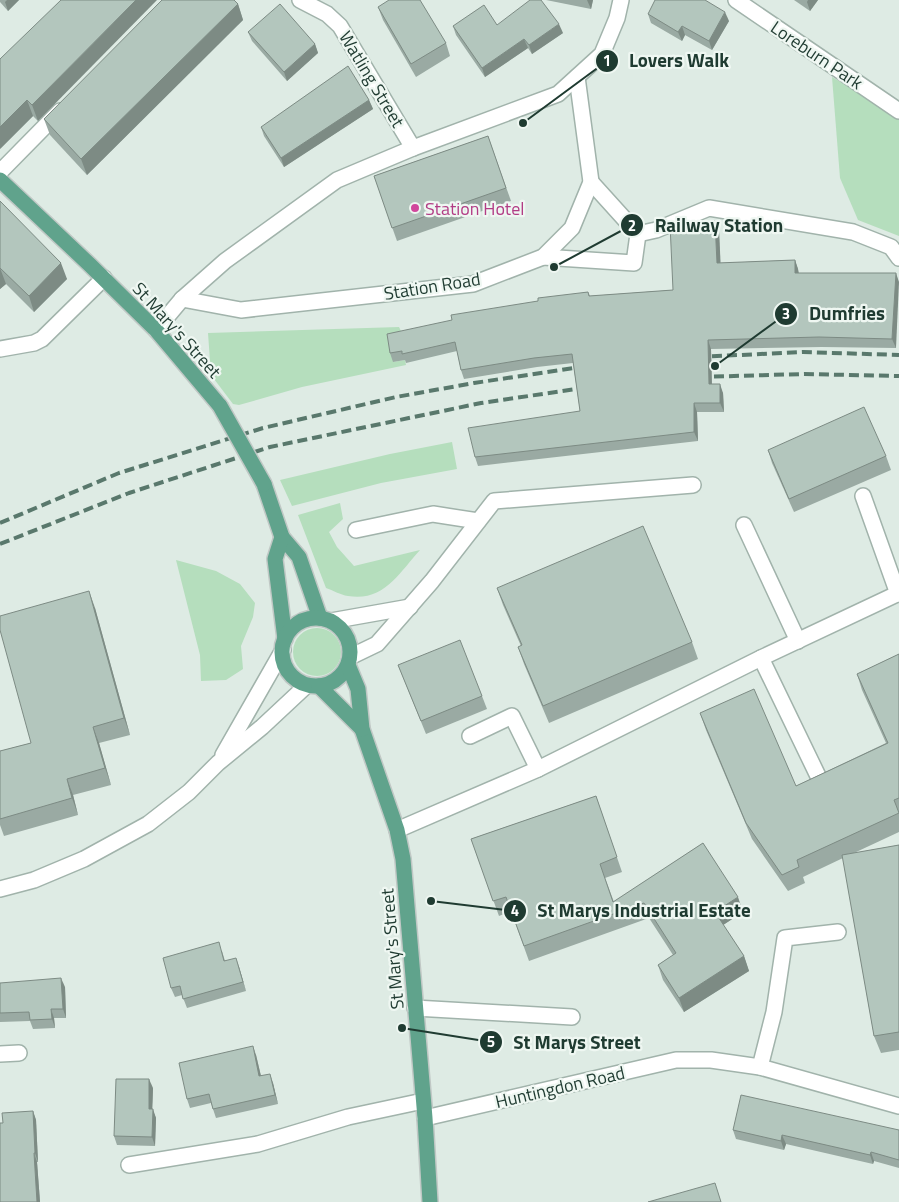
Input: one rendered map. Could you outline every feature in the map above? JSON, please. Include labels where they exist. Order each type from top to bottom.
[{"type":"main road","name":"St Mary's Street","points":[[0,180],[156,330],[220,406],[264,484],[282,537],[299,556],[325,619]]},
{"type":"main road","points":[[282,537],[275,559],[284,662],[289,672],[297,680],[313,685],[328,684],[336,679],[349,661],[350,646],[346,635],[339,627],[325,619],[309,618],[299,622],[290,630],[284,645]]},
{"type":"main road","name":"St Mary's Street","points":[[349,661],[358,689],[362,728],[397,830],[403,859],[424,1101],[430,1202]]},
{"type":"main road","name":"St Mary's Street","points":[[313,685],[362,728]]},
{"type":"street","name":"Watling Street","points":[[300,0],[326,14],[340,26],[413,148]]},
{"type":"street","points":[[156,330],[182,299],[225,261],[337,180],[413,148],[558,94],[602,54],[617,18],[621,0]]},
{"type":"street","name":"Loreburn Park","points":[[736,0],[899,111]]},
{"type":"street","points":[[543,257],[634,263],[638,234],[591,182],[577,77]]},
{"type":"street","points":[[0,172],[68,103]]},
{"type":"street","name":"Station Road","points":[[182,299],[241,310],[473,284],[543,257],[572,228],[591,182]]},
{"type":"street","points":[[638,234],[656,230],[709,208],[853,232],[890,247],[899,258]]},
{"type":"street","points":[[0,349],[42,340],[104,278]]},
{"type":"street","points":[[349,661],[377,644],[432,581],[494,501],[693,485]]},
{"type":"street","points":[[397,830],[538,769],[761,658],[899,594],[863,496]]},
{"type":"street","points":[[356,530],[433,514],[478,521]]},
{"type":"street","points":[[744,525],[798,641]]},
{"type":"street","points":[[325,619],[410,607]]},
{"type":"street","points":[[218,763],[284,645]]},
{"type":"street","points":[[761,658],[818,776]]},
{"type":"street","points":[[0,889],[34,880],[84,859],[148,824],[189,792],[218,763],[313,685]]},
{"type":"street","points":[[470,736],[512,716],[538,769]]},
{"type":"street","points":[[760,1067],[774,1012],[785,938],[838,932]]},
{"type":"street","points":[[415,1008],[572,1016]]},
{"type":"street","points":[[0,1054],[20,1053]]},
{"type":"street","name":"Huntingdon Road","points":[[425,1118],[676,1060],[711,1060],[760,1067],[899,1106]]},
{"type":"street","points":[[129,1165],[258,1144],[348,1117],[424,1101]]},
{"type":"green space","points":[[832,77],[899,116],[899,236],[858,220],[840,178]]},
{"type":"green space","points":[[399,327],[402,333],[393,362],[405,360],[406,365],[302,387],[239,405],[233,404],[211,375],[208,333]]},
{"type":"green space","points":[[452,442],[457,469],[381,483],[292,506],[280,480],[390,454]]},
{"type":"green space","points":[[340,503],[343,519],[329,532],[337,547],[354,566],[420,550],[390,584],[371,595],[361,597],[348,596],[326,588],[298,515]]},
{"type":"green space","points":[[176,560],[216,571],[240,584],[255,603],[253,617],[241,646],[243,669],[226,680],[201,681],[200,655]]},
{"type":"green space","points":[[312,628],[322,628],[334,635],[341,647],[341,657],[334,669],[322,676],[312,676],[304,672],[297,665],[293,657],[293,647],[297,639],[304,632]]},
{"type":"building","points":[[61,0],[136,0],[32,105],[27,100],[0,127],[0,59]]},
{"type":"building","points":[[162,0],[234,0],[238,4],[81,159],[44,119]]},
{"type":"building","points":[[389,0],[420,0],[446,43],[411,64],[378,7]]},
{"type":"building","points":[[530,0],[541,0],[559,24],[529,45],[524,39],[482,68],[453,26],[484,5],[497,25]]},
{"type":"building","points":[[655,0],[705,0],[725,12],[709,41],[682,26],[678,32],[648,14]]},
{"type":"building","points":[[280,4],[315,44],[284,72],[248,32]]},
{"type":"building","points":[[348,66],[369,100],[281,158],[261,127]]},
{"type":"building","points":[[488,136],[506,188],[392,228],[374,176]]},
{"type":"building","points":[[0,201],[61,263],[29,296],[0,268]]},
{"type":"building","points":[[715,221],[717,263],[795,260],[795,273],[896,273],[892,339],[819,337],[708,340],[709,384],[720,384],[720,403],[694,403],[694,432],[475,457],[468,428],[580,411],[572,354],[461,370],[455,342],[402,354],[402,351],[390,353],[387,334],[452,320],[451,315],[538,301],[538,298],[588,292],[589,296],[673,290],[670,224]]},
{"type":"building","points":[[864,407],[886,456],[789,499],[768,450]]},
{"type":"building","points":[[643,526],[692,642],[543,706],[518,647],[522,645],[497,588]]},
{"type":"building","points":[[89,591],[124,718],[93,727],[105,768],[67,779],[72,798],[0,819],[0,751],[31,743],[0,630],[0,616]]},
{"type":"building","points":[[460,640],[482,696],[421,721],[398,665]]},
{"type":"building","points":[[899,654],[899,798],[894,800],[899,813],[797,860],[799,867],[782,875],[746,823],[700,713],[754,689],[796,786],[888,743],[857,674]]},
{"type":"building","points":[[596,796],[617,857],[600,864],[613,902],[703,843],[738,897],[715,912],[744,956],[679,998],[658,965],[676,953],[644,903],[524,946],[506,897],[493,901],[471,839]]},
{"type":"building","points":[[899,845],[899,1032],[874,1036],[842,855]]},
{"type":"building","points":[[219,942],[224,961],[236,958],[243,982],[183,999],[180,986],[171,988],[163,958]]},
{"type":"building","points":[[61,978],[63,1009],[51,1009],[52,1019],[30,1020],[29,1012],[0,1013],[0,983]]},
{"type":"building","points":[[253,1046],[259,1076],[270,1074],[275,1095],[213,1109],[209,1094],[187,1099],[179,1063]]},
{"type":"building","points":[[116,1079],[149,1079],[149,1109],[153,1109],[152,1137],[114,1136]]},
{"type":"building","points":[[741,1095],[899,1130],[899,1160],[871,1152],[870,1155],[782,1135],[781,1141],[733,1130]]},
{"type":"building","points":[[33,1111],[37,1202],[0,1202],[0,1123],[3,1123],[2,1113]]},
{"type":"building","points":[[715,1183],[721,1202],[648,1202]]},
{"type":"railway","points":[[697,357],[803,352],[899,355]]},
{"type":"railway","points":[[0,523],[119,473],[263,428],[396,397],[587,366]]},
{"type":"railway","points":[[699,377],[804,374],[899,376]]},
{"type":"railway","points":[[0,544],[129,493],[270,447],[481,403],[590,387]]},
{"type":"place","name":"Lovers Walk","points":[[523,123]]},
{"type":"place","name":"Station Hotel","points":[[415,208]]},
{"type":"place","name":"Railway Station","points":[[554,267]]},
{"type":"place","name":"Dumfries","points":[[715,366]]},
{"type":"place","name":"St Marys Industrial Estate","points":[[431,901]]},
{"type":"place","name":"St Marys Street","points":[[402,1028]]}]
